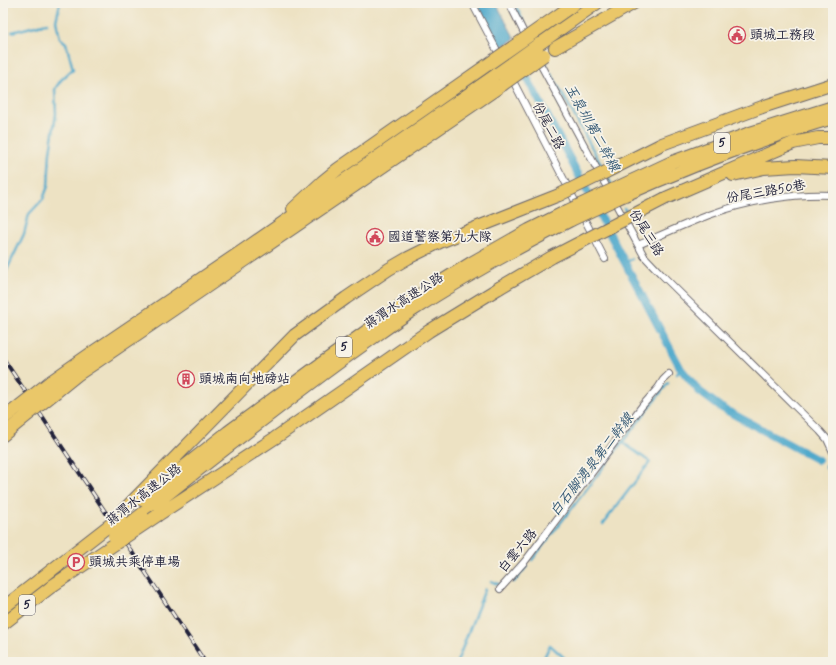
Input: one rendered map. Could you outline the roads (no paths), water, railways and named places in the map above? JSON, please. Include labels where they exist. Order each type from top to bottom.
[{"type":"highway","points":[[53,387],[77,375],[499,79],[539,44],[597,3]]},
{"type":"highway","points":[[555,48],[617,3]]},
{"type":"highway","points":[[3,435],[17,416],[93,352],[499,79],[634,3]]},
{"type":"highway","points":[[245,249],[338,169],[574,4]]},
{"type":"highway","points":[[136,507],[295,335],[346,298],[408,258],[440,242],[559,195],[662,144],[765,106],[833,84]]},
{"type":"highway","name":"蔣渭水高速公路","points":[[3,624],[52,586],[136,507],[228,432],[400,307],[529,230],[569,216],[616,193],[672,162],[747,134],[833,107]]},
{"type":"highway","name":"蔣渭水高速公路","points":[[616,193],[752,144],[833,118]]},
{"type":"highway","points":[[52,586],[275,438],[429,331],[552,257],[666,198],[792,143],[818,138],[833,138]]},
{"type":"highway","points":[[666,198],[725,177],[764,168],[795,166],[833,168]]},
{"type":"highway","points":[[3,419],[17,416]]},
{"type":"highway","name":"蔣渭水高速公路","points":[[3,608],[120,517],[136,507]]},
{"type":"street","name":"份尾二路","points":[[472,3],[605,259]]},
{"type":"street","name":"份尾三路","points":[[508,3],[644,256],[820,431],[827,439],[833,452]]},
{"type":"street","name":"份尾三路50巷","points":[[638,245],[709,215],[748,203],[804,195],[833,195]]},
{"type":"street","name":"白雲六路","points":[[500,589],[526,560],[642,406],[669,374]]},
{"type":"water","points":[[477,3],[496,3],[515,39],[501,47]]},
{"type":"waterway","points":[[3,278],[24,234],[29,214],[43,199],[48,186],[50,152],[56,114],[55,89],[61,80],[73,69],[66,43],[60,38],[56,21],[60,3]]},
{"type":"waterway","name":"玉泉圳第二幹線","points":[[514,3],[529,32]]},
{"type":"waterway","points":[[12,32],[47,23]]},
{"type":"waterway","name":"玉泉圳第二幹線","points":[[544,59],[547,66]]},
{"type":"waterway","points":[[521,66],[681,369],[699,391],[720,407],[818,460]]},
{"type":"waterway","name":"玉泉圳第二幹線","points":[[551,73],[604,170]]},
{"type":"waterway","name":"玉泉圳第二幹線","points":[[607,176],[612,185]]},
{"type":"waterway","name":"玉泉圳第二幹線","points":[[624,208],[628,214]]},
{"type":"waterway","points":[[625,263],[632,259]]},
{"type":"waterway","name":"白石腳湧泉第二幹線","points":[[677,374],[681,369]]},
{"type":"waterway","name":"白石腳湧泉第二幹線","points":[[532,560],[668,383]]},
{"type":"waterway","points":[[603,524],[650,462],[622,442]]},
{"type":"waterway","points":[[829,467],[833,469]]},
{"type":"waterway","name":"白石腳湧泉第二幹線","points":[[514,582],[527,566]]},
{"type":"waterway","name":"白石腳湧泉第二幹線","points":[[491,581],[500,585],[501,584]]},
{"type":"waterway","name":"白石腳湧泉第二幹線","points":[[457,662],[485,589]]},
{"type":"waterway","points":[[542,662],[550,645],[569,662]]},
{"type":"railway","points":[[3,358],[205,662]]},
{"type":"place","name":"頭城工務段","points":[[737,35]]},
{"type":"place","name":"國道警察第九大隊","points":[[375,237]]},
{"type":"place","name":"頭城南向地磅站","points":[[186,379]]},
{"type":"place","name":"頭城共乘停車場","points":[[76,562]]}]
